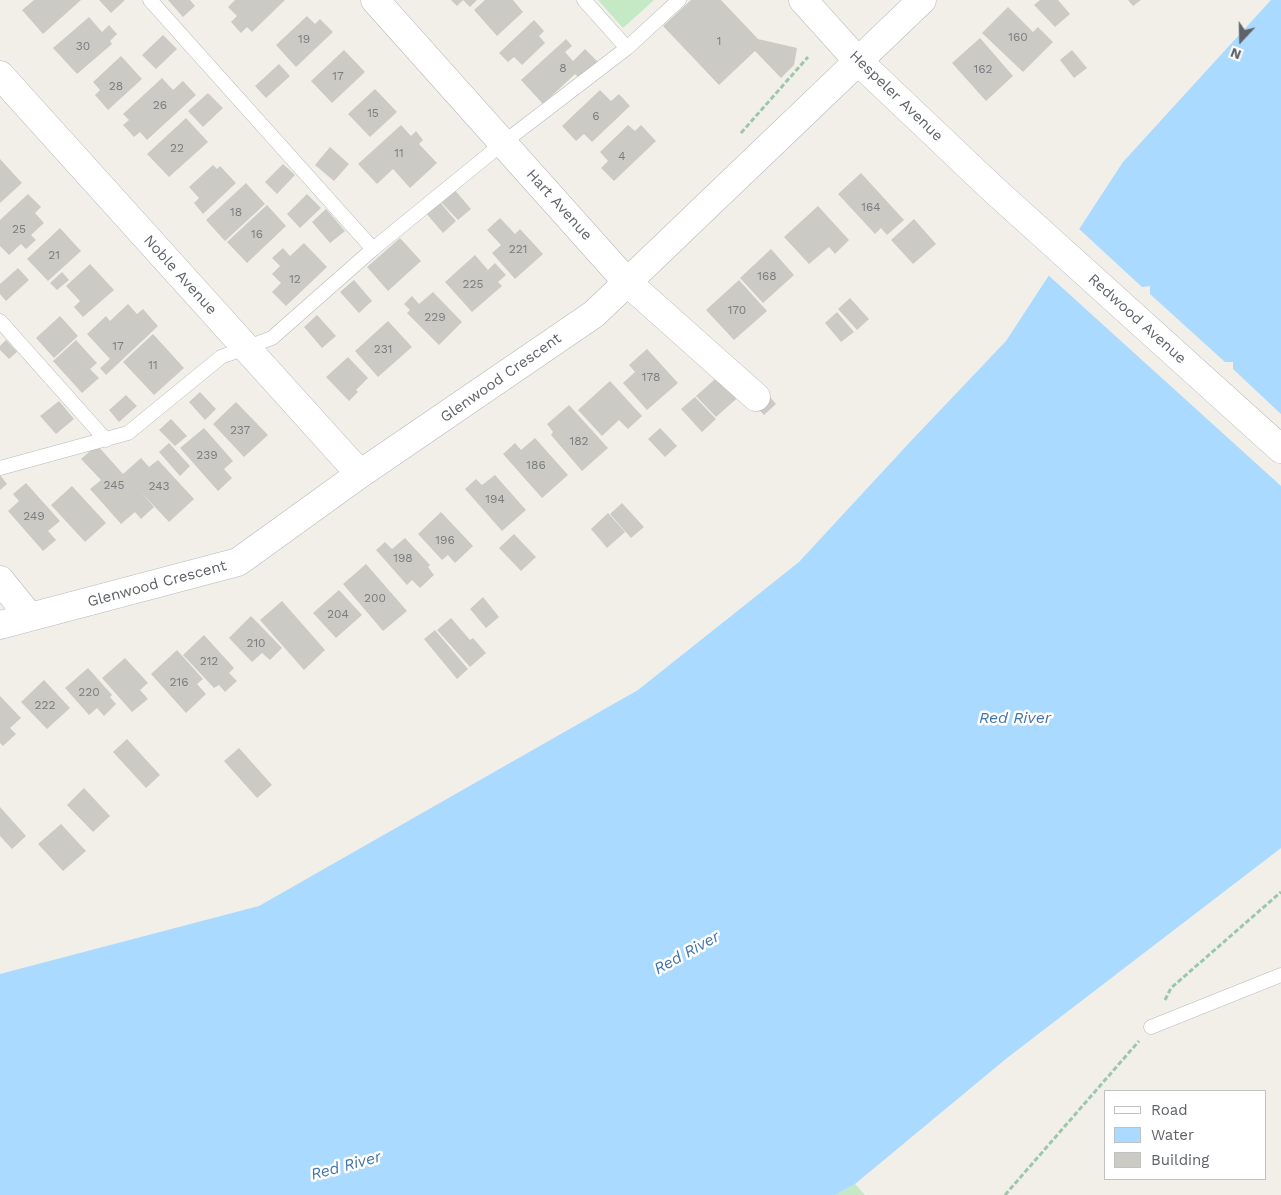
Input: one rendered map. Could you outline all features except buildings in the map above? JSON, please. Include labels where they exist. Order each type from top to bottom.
[{"type":"street","name":"Hart Avenue","points":[[375,0],[627,282],[756,397]]},
{"type":"street","name":"Hespeler Avenue","points":[[803,0],[857,60],[993,189]]},
{"type":"street","name":"Glenwood Crescent","points":[[0,625],[238,562],[360,474],[594,314],[857,60],[922,0]]},
{"type":"street","name":"Noble Avenue","points":[[0,75],[360,474]]},
{"type":"street","name":"Redwood Avenue","points":[[993,189],[1281,449]]},
{"type":"street","points":[[0,580],[30,617]]},
{"type":"lane","points":[[150,0],[373,249]]},
{"type":"lane","points":[[584,0],[627,48]]},
{"type":"lane","points":[[0,468],[128,433],[221,357],[272,338],[373,249],[503,143],[627,48],[679,0]]},
{"type":"lane","points":[[0,321],[106,440]]},
{"type":"lane","points":[[1151,1027],[1281,975]]},
{"type":"path","points":[[736,139],[808,57]]},
{"type":"path","points":[[1005,1195],[1151,1027],[1171,988],[1281,892]]},
{"type":"green space","points":[[598,0],[654,0],[623,28]]},
{"type":"green space","points":[[855,1184],[865,1195],[835,1195]]},
{"type":"water","name":"Red River","points":[[1271,0],[1281,0],[1281,848],[1007,1058],[855,1184],[835,1195],[0,1195],[0,974],[259,906],[638,690],[799,562],[1006,341],[1123,162]]},
{"type":"pier","points":[[1077,227],[1142,287],[1150,286],[1150,294],[1225,362],[1233,362],[1233,369],[1281,414],[1281,486],[1047,274]]}]
